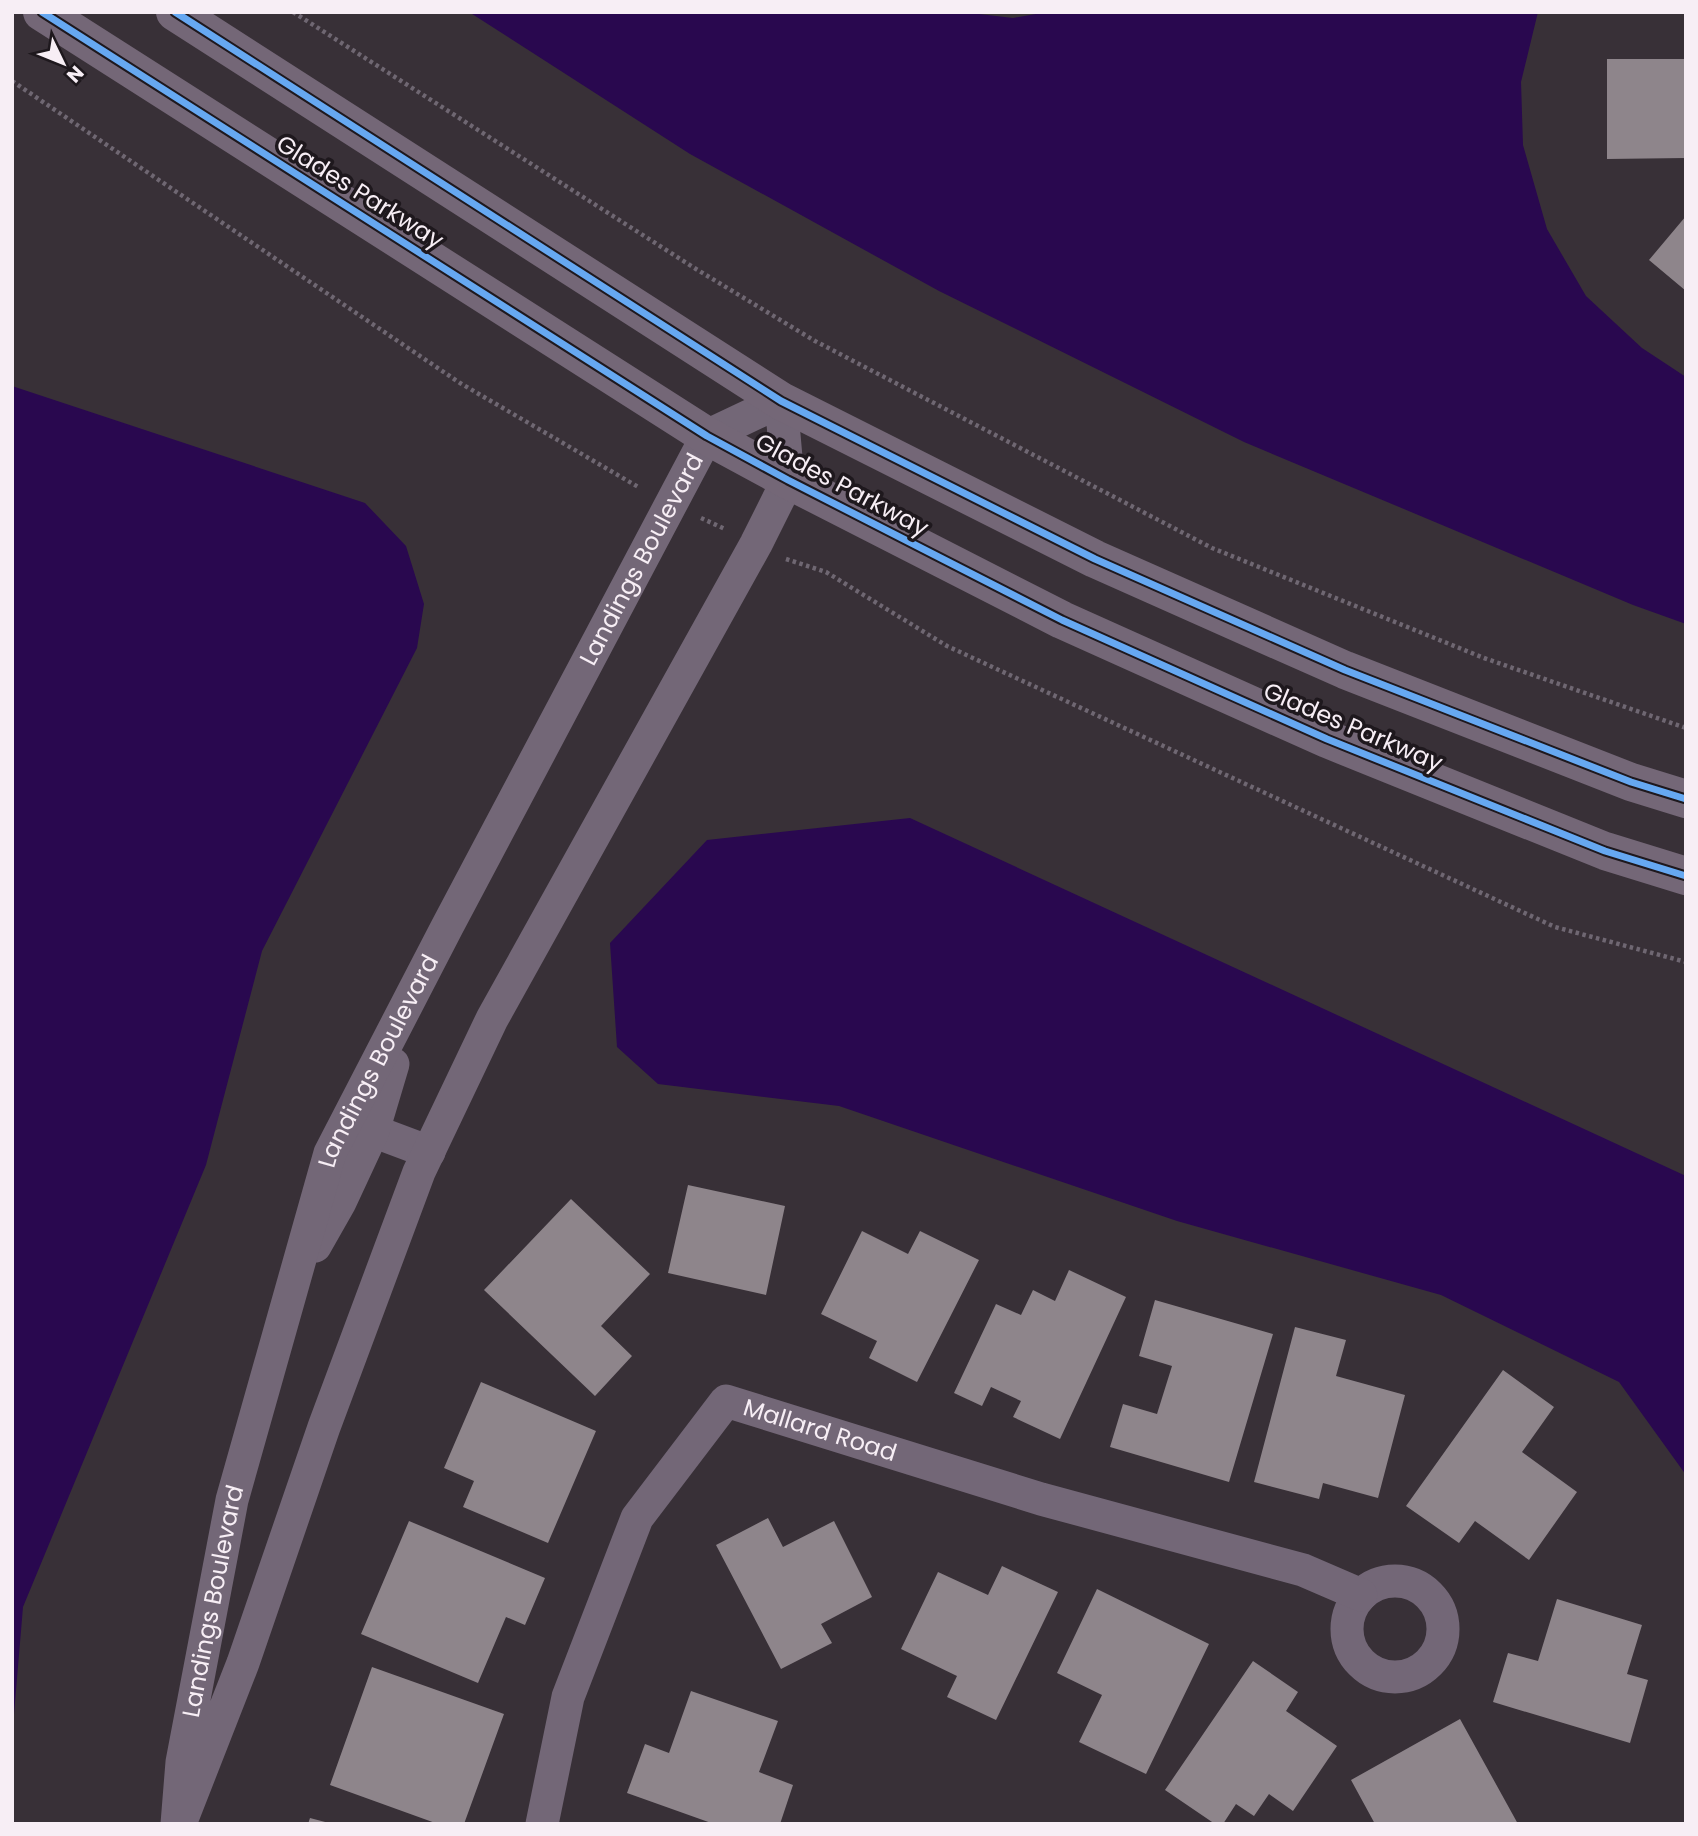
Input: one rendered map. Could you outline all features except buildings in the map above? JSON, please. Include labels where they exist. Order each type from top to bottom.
[{"type":"main road","name":"Glades Parkway","points":[[42,12],[708,436],[788,480],[1062,620],[1327,739],[1605,851],[1686,876]]},
{"type":"main road","name":"Glades Parkway","points":[[175,12],[781,401],[1095,559],[1345,670],[1631,782],[1686,799]]},
{"type":"street","name":"Landings Boulevard","points":[[179,1824],[181,1762],[232,1500],[330,1153],[421,975],[708,436],[781,401]]},
{"type":"street","points":[[781,401],[788,480]]},
{"type":"street","name":"Landings Boulevard","points":[[179,1824],[243,1663],[324,1427],[429,1152],[492,1018],[757,544],[788,480]]},
{"type":"street","points":[[292,1286],[340,1202],[373,1131],[421,975]]},
{"type":"street","points":[[373,1131],[429,1152]]},
{"type":"street","name":"Mallard Road","points":[[542,1824],[568,1697],[637,1518],[726,1401],[1041,1499],[1303,1570],[1361,1595]]},
{"type":"path","points":[[293,12],[696,269],[815,341],[1212,548],[1484,658],[1686,728]]},
{"type":"path","points":[[12,81],[460,383],[626,481],[787,559],[826,572],[947,646],[1555,927],[1686,962]]},
{"type":"shaded area","points":[[469,12],[962,12],[1013,18],[1047,12],[1538,12],[1521,82],[1523,145],[1547,229],[1586,296],[1642,348],[1686,377],[1686,624],[1633,605],[1244,442],[939,291],[690,154]]},
{"type":"shaded area","points":[[12,386],[365,503],[406,546],[424,604],[417,648],[262,951],[206,1165],[23,1607],[12,1738]]},
{"type":"shaded area","points":[[910,818],[1686,1176],[1686,1475],[1619,1382],[1441,1295],[1177,1221],[839,1106],[658,1084],[617,1047],[610,943],[707,840]]},
{"type":"cycle path","points":[[42,12],[707,436],[788,480],[1062,620],[1327,739],[1605,851],[1686,876]]},
{"type":"cycle path","points":[[175,12],[781,401],[1095,559],[1345,670],[1631,782],[1686,799]]}]
